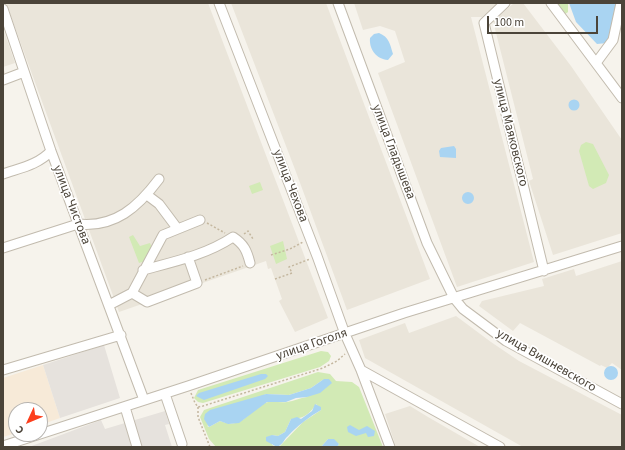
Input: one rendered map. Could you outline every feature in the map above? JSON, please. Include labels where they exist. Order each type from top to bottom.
[{"type":"street","name":"улица Чехова","points":[[219,3],[317,256],[345,334],[361,370],[390,447]]},
{"type":"street","name":"улица Гладышева","points":[[338,3],[427,243],[454,298]]},
{"type":"street","name":"улица Маяковского","points":[[505,3],[484,23],[544,271]]},
{"type":"street","points":[[551,3],[622,98]]},
{"type":"street","points":[[596,63],[613,40],[621,3]]},
{"type":"street","name":"улица Чистова","points":[[3,9],[51,151],[144,400]]},
{"type":"street","points":[[3,80],[24,72]]},
{"type":"street","points":[[3,174],[36,163],[44,159],[51,151]]},
{"type":"street","points":[[3,248],[78,224],[90,225],[105,223],[120,217],[147,195],[160,179]]},
{"type":"street","points":[[147,195],[159,204],[177,228]]},
{"type":"street","points":[[109,306],[132,293],[143,270],[151,259],[159,238],[177,228],[200,220]]},
{"type":"street","points":[[143,270],[188,257],[221,245],[233,237],[241,242],[246,249],[250,263]]},
{"type":"street","name":"улица Гоголя","points":[[3,446],[345,334],[404,312],[544,271],[622,246]]},
{"type":"street","points":[[132,293],[147,302],[197,283],[188,257]]},
{"type":"street","name":"улица Вишневского","points":[[454,298],[463,309],[506,341],[622,404]]},
{"type":"street","points":[[3,370],[121,335]]},
{"type":"street","points":[[361,370],[500,447]]},
{"type":"street","points":[[165,394],[182,444]]},
{"type":"street","points":[[125,407],[137,447]]},
{"type":"path","points":[[200,220],[233,237]]},
{"type":"path","points":[[241,242],[241,237],[248,232],[253,239]]},
{"type":"path","points":[[271,254],[290,249],[310,239]]},
{"type":"path","points":[[275,279],[292,273],[289,267],[317,256]]},
{"type":"path","points":[[197,283],[250,263]]},
{"type":"path","points":[[198,407],[323,368],[337,361],[351,348]]},
{"type":"path","points":[[188,386],[194,403],[198,407],[198,416],[210,447]]},
{"type":"shaded area","points":[[6,3],[208,3],[328,318],[295,332],[279,301],[282,299],[271,268],[268,269],[266,261],[119,312]]},
{"type":"shaded area","points":[[231,3],[326,3],[430,279],[347,310]]},
{"type":"shaded area","points":[[354,3],[498,3],[482,17],[471,17],[534,262],[457,287],[378,73],[405,62],[395,31],[380,26],[363,30]]},
{"type":"shaded area","points":[[514,3],[523,3],[571,66],[622,140],[622,233],[553,255],[529,181],[533,179],[493,21]]},
{"type":"shaded area","points":[[3,28],[15,63],[3,67]]},
{"type":"shaded area","points":[[622,261],[622,370],[612,363],[607,368],[601,365],[600,366],[520,323],[513,331],[479,306],[482,301],[544,286],[542,279],[574,269],[576,276]]},
{"type":"shaded area","points":[[456,316],[519,361],[622,415],[622,447],[523,447],[365,358],[359,340],[405,323],[409,333]]},
{"type":"shaded area","points":[[104,345],[120,398],[60,418],[43,365]]},
{"type":"shaded area","points":[[43,365],[60,418],[48,422],[48,402],[8,402],[8,435],[3,437],[3,378]]},
{"type":"shaded area","points":[[410,406],[480,447],[396,447],[385,414]]},
{"type":"shaded area","points":[[165,411],[169,424],[165,425],[172,447],[29,447],[42,442],[48,442],[48,440],[101,420],[105,429]]},
{"type":"green space","points":[[554,3],[568,3],[568,12],[564,15]]},
{"type":"green space","points":[[586,142],[593,144],[609,175],[606,183],[593,189],[589,186],[579,151],[581,145]]},
{"type":"green space","points":[[260,182],[263,190],[252,194],[249,186]]},
{"type":"green space","points":[[133,235],[140,246],[150,243],[156,258],[139,263],[129,237]]},
{"type":"green space","points":[[283,241],[287,259],[276,264],[270,246]]},
{"type":"green space","points":[[321,351],[328,352],[331,356],[329,361],[320,367],[203,403],[198,402],[194,398],[198,390]]},
{"type":"green space","points":[[318,372],[330,374],[336,381],[352,382],[359,387],[383,447],[337,447],[339,444],[328,439],[321,447],[279,447],[303,422],[321,410],[316,404],[306,415],[291,419],[285,432],[278,436],[272,435],[272,445],[277,447],[216,447],[209,439],[200,417],[204,410]],"holes":[[[324,379],[307,397],[287,402],[268,402],[261,405],[241,421],[235,423],[220,421],[209,427],[207,426],[266,394],[289,395],[311,388]]]},
{"type":"water","points":[[569,3],[616,3],[611,37],[607,43],[597,44],[576,22]]},
{"type":"water","points":[[379,33],[389,41],[391,47],[393,54],[388,60],[380,58],[372,50],[370,38],[374,34]]},
{"type":"water","points":[[572,100],[576,100],[578,101],[578,109],[572,110],[569,107],[569,103]]},
{"type":"water","points":[[454,146],[456,149],[456,158],[440,157],[439,151],[441,148]]},
{"type":"water","points":[[468,192],[472,194],[474,198],[472,202],[468,204],[464,202],[462,198],[464,194]]},
{"type":"water","points":[[608,366],[614,366],[618,370],[618,376],[614,380],[608,380],[604,376],[604,370]]},
{"type":"water","points":[[261,374],[266,374],[268,376],[265,379],[204,400],[196,396],[199,393]]},
{"type":"water","points":[[324,379],[329,379],[332,383],[320,393],[307,397],[296,398],[286,402],[267,402],[239,423],[228,424],[220,421],[209,427],[204,419],[205,414],[210,410],[266,394],[289,395],[311,388]]},
{"type":"water","points":[[315,404],[321,407],[321,410],[299,425],[286,437],[281,445],[277,447],[266,441],[266,437],[272,435],[278,436],[285,432],[291,419],[297,417],[301,419],[312,411]]},
{"type":"water","points":[[350,425],[359,430],[367,426],[375,431],[374,436],[368,437],[366,433],[356,436],[348,432],[347,427]]},
{"type":"water","points":[[328,439],[334,439],[339,444],[337,447],[321,447]]}]
